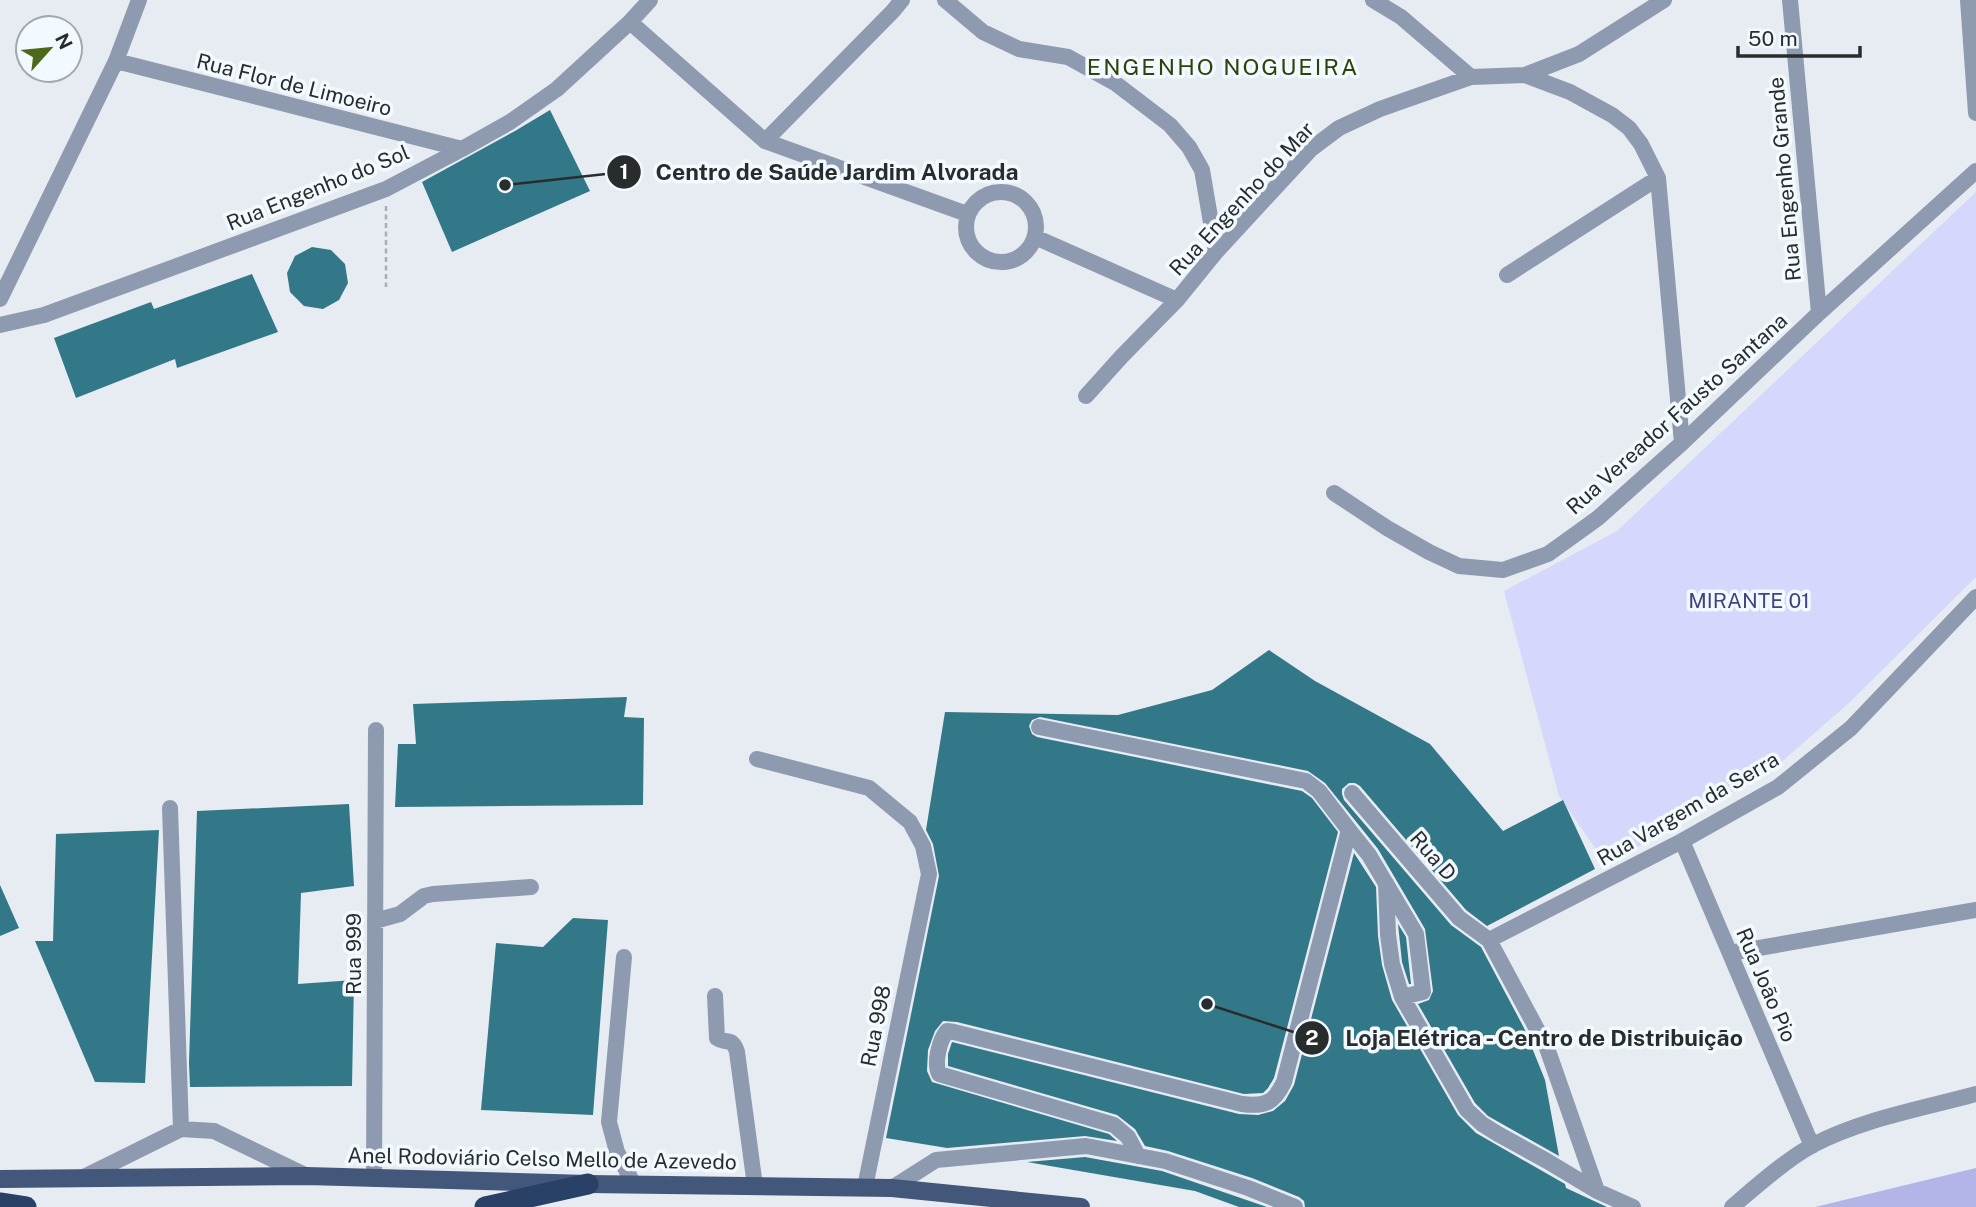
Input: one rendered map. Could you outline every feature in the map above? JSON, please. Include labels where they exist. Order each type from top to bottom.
[{"type":"highway","points":[[485,1207],[588,1184]]},
{"type":"highway","points":[[0,1203],[26,1207]]},
{"type":"main road","name":"Anel Rodoviário Celso Mello de Azevedo","points":[[0,1179],[307,1176],[634,1185],[865,1187],[1081,1207]]},
{"type":"street","points":[[0,299],[116,61],[139,0]]},
{"type":"street","name":"Rua Engenho do Sol","points":[[0,325],[44,314],[386,188],[510,122],[558,89],[650,0]]},
{"type":"street","points":[[765,141],[902,0]]},
{"type":"street","points":[[945,0],[983,32],[1019,49],[1068,57],[1143,103],[1170,125],[1189,147],[1202,170],[1216,252]]},
{"type":"street","points":[[1373,0],[1401,17],[1471,77]]},
{"type":"street","points":[[1525,75],[1578,54],[1664,0]]},
{"type":"street","name":"Rua Engenho Grande","points":[[1790,0],[1819,313]]},
{"type":"street","points":[[1968,0],[1976,113]]},
{"type":"street","points":[[630,22],[765,141],[967,214]]},
{"type":"street","name":"Rua Flor de Limoeiro","points":[[116,61],[461,149]]},
{"type":"street","name":"Rua Engenho do Mar","points":[[1086,396],[1177,300],[1216,252],[1311,149],[1339,128],[1380,109],[1471,77],[1525,75],[1570,92],[1612,115],[1629,128],[1641,144],[1658,178],[1682,443]]},
{"type":"street","name":"Rua Vereador Fausto Santana","points":[[1334,493],[1387,528],[1459,566],[1503,570],[1548,554],[1598,518],[1682,443],[1819,313],[1976,171]]},
{"type":"street","points":[[1507,275],[1658,178]]},
{"type":"street","points":[[993,192],[1017,196],[1033,213],[1035,237],[1021,257],[997,263],[985,259],[975,252],[967,239],[967,214],[972,205],[993,192]]},
{"type":"street","points":[[1035,237],[1177,300]]},
{"type":"street","name":"Rua Vargem da Serra","points":[[1489,940],[1682,841],[1778,787],[1852,727],[1975,605]]},
{"type":"street","points":[[1040,727],[1306,781],[1319,792],[1369,855],[1416,934],[1423,992],[1402,997]]},
{"type":"street","name":"Rua 999","points":[[374,1179],[376,730]]},
{"type":"street","name":"Rua 998","points":[[757,759],[869,788],[910,822],[923,846],[929,874],[865,1187]]},
{"type":"street","name":"Rua D","points":[[1352,793],[1459,918],[1489,940]]},
{"type":"street","points":[[170,808],[181,1129]]},
{"type":"street","points":[[1139,1156],[1128,1137],[1114,1125],[939,1074],[936,1066],[943,1036],[947,1031],[951,1031],[1242,1104],[1264,1104],[1277,1097],[1284,1082],[1349,830]]},
{"type":"street","name":"Rua João Pio","points":[[1682,841],[1812,1146]]},
{"type":"street","points":[[1386,883],[1392,964],[1402,997],[1467,1110],[1498,1134],[1597,1191],[1633,1207]]},
{"type":"street","points":[[375,921],[400,914],[424,896],[433,894],[531,887]]},
{"type":"street","points":[[1730,953],[1976,910]]},
{"type":"street","points":[[1388,935],[1416,934]]},
{"type":"street","points":[[1489,940],[1547,1048],[1597,1191]]},
{"type":"street","points":[[624,957],[609,1122],[617,1152],[634,1185]]},
{"type":"street","points":[[715,996],[717,1038],[735,1044],[737,1052],[755,1186]]},
{"type":"street","points":[[1732,1207],[1812,1146],[1866,1123],[1976,1094]]},
{"type":"street","points":[[82,1178],[181,1129],[214,1131],[307,1176]]},
{"type":"street","points":[[892,1188],[936,1160],[1086,1146],[1177,1164],[1296,1207]]},
{"type":"path","points":[[386,188],[386,287]]},
{"type":"green space","name":"MIRANTE 01","points":[[1976,192],[1976,577],[1850,702],[1778,765],[1607,865],[1559,796],[1504,591],[1617,531]]},
{"type":"shaded area","points":[[1976,1168],[1976,1207],[1815,1207]]},
{"type":"building","points":[[550,110],[590,191],[452,252],[422,182]]},
{"type":"building","points":[[312,247],[331,250],[345,264],[348,283],[339,300],[323,309],[304,306],[290,292],[287,273],[295,256]]},
{"type":"building","points":[[252,274],[278,332],[177,368],[175,359],[76,398],[54,338],[151,302],[154,309]]},
{"type":"building","points":[[1269,650],[1315,681],[1430,744],[1503,831],[1563,800],[1595,869],[1487,926],[1466,910],[1360,786],[1349,783],[1342,789],[1344,800],[1451,925],[1481,947],[1524,1028],[1545,1080],[1559,1156],[1488,1116],[1475,1103],[1418,1004],[1429,1000],[1433,991],[1425,929],[1378,849],[1325,783],[1308,771],[1040,717],[1032,720],[1029,726],[1032,734],[1037,737],[1302,791],[1312,798],[1338,832],[1274,1078],[1263,1093],[1244,1094],[957,1022],[943,1021],[935,1031],[928,1050],[927,1071],[932,1082],[1109,1134],[1117,1141],[1085,1136],[947,1148],[886,1138],[939,876],[933,844],[926,830],[945,712],[1118,715],[1212,690]]},
{"type":"building","points":[[627,697],[624,717],[644,718],[643,805],[395,807],[398,744],[416,744],[413,704]]},
{"type":"building","points":[[349,804],[354,886],[301,893],[298,984],[354,980],[352,1086],[190,1087],[197,811]]},
{"type":"building","points":[[159,830],[145,1083],[95,1082],[35,941],[53,941],[56,834]]},
{"type":"building","points":[[1354,853],[1376,887],[1382,965],[1392,1000],[1458,1115],[1476,1133],[1565,1184],[1566,1188],[1607,1207],[1305,1207],[1304,1201],[1299,1197],[1252,1178],[1145,1146],[1135,1129],[1117,1115],[948,1066],[952,1042],[1239,1114],[1258,1115],[1273,1111],[1285,1101],[1294,1085]]},
{"type":"building","points":[[0,885],[19,928],[0,936]]},
{"type":"building","points":[[573,918],[608,920],[593,1115],[481,1110],[496,943],[543,947]]},
{"type":"building","points":[[1398,924],[1406,937],[1411,984],[1402,962]]},
{"type":"building","points":[[1085,1157],[1162,1171],[1267,1207],[1239,1207],[1195,1191],[1027,1162]]},
{"type":"place","name":"Centro de Saúde Jardim Alvorada","points":[[505,185]]},
{"type":"place","name":"Loja Elétrica - Centro de Distribuição","points":[[1207,1004]]},
{"type":"district","name":"ENGENHO NOGUEIRA","points":[[1223,67]]}]
